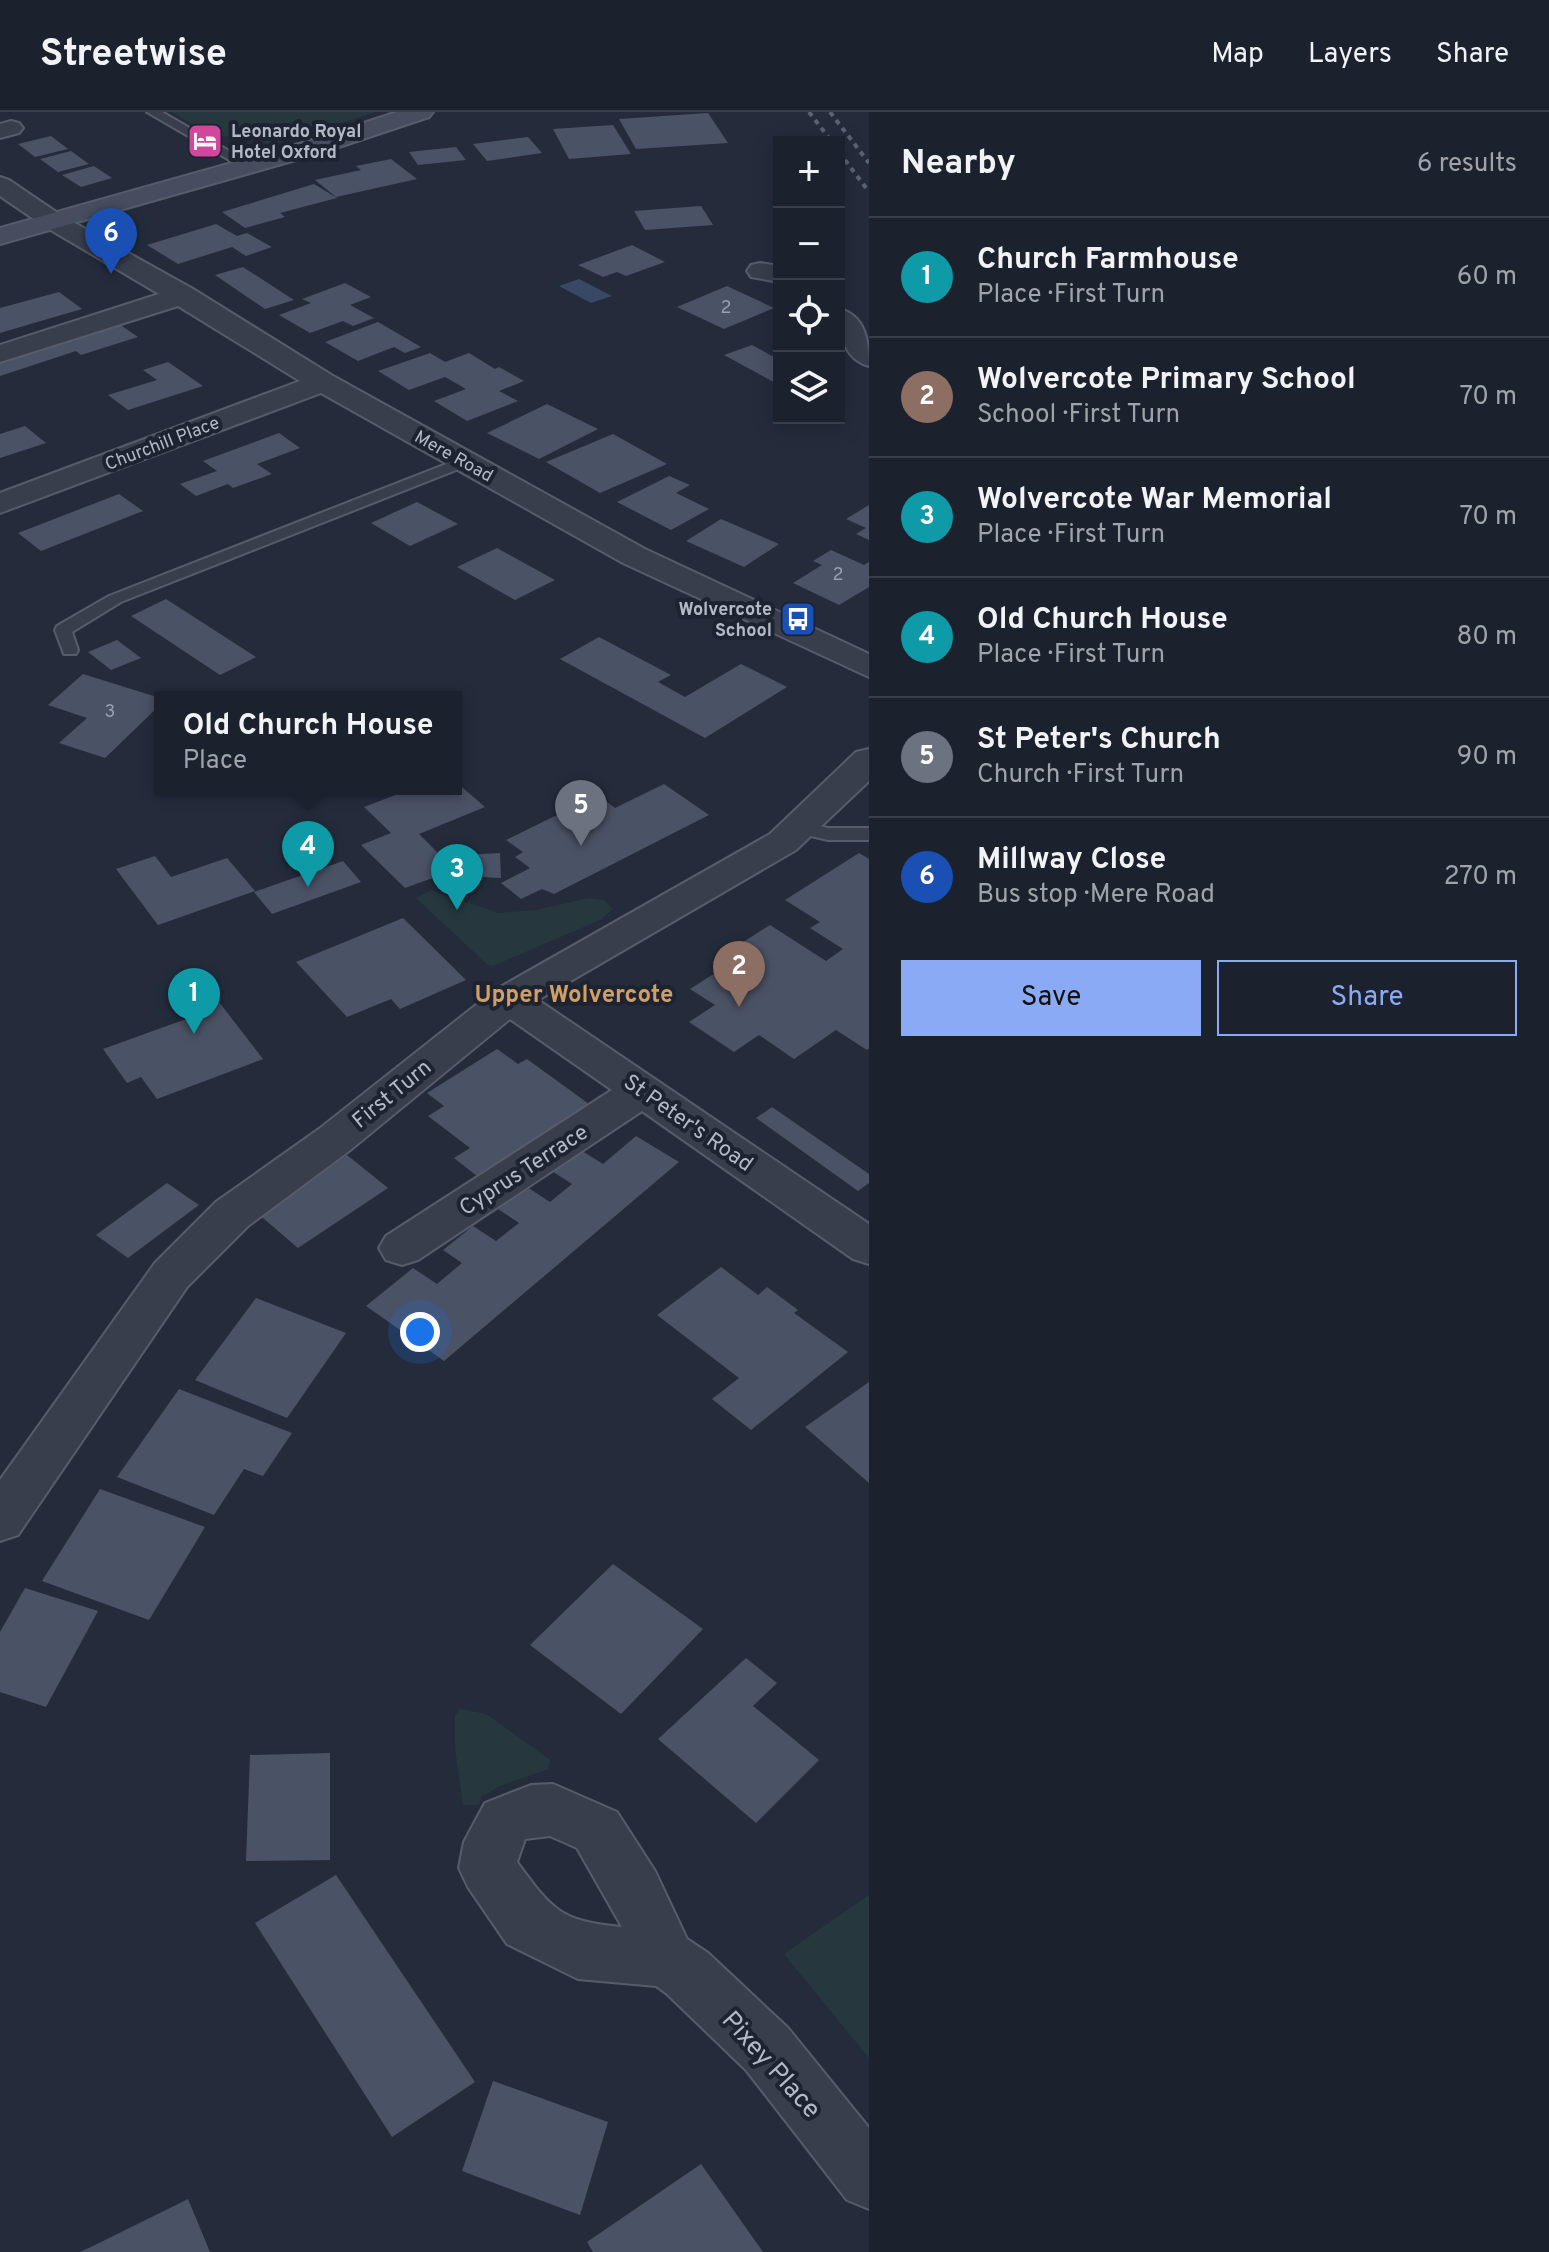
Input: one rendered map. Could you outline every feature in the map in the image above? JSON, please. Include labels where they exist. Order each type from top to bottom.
[{"type":"street","points":[[0,236],[421,112]]},
{"type":"street","name":"Mere Road","points":[[0,185],[53,221],[464,462],[634,556],[869,667]]},
{"type":"street","points":[[0,354],[183,295]]},
{"type":"street","points":[[845,325],[869,357]]},
{"type":"street","name":"Churchill Place","points":[[0,504],[323,382]]},
{"type":"street","name":"First Turn","points":[[0,1520],[171,1275],[232,1214],[334,1140],[509,999],[783,842],[869,760]]},
{"type":"street","name":"St Peter's Road","points":[[509,999],[869,1247]]},
{"type":"street","name":"Cyprus Terrace","points":[[402,1248],[643,1090]]},
{"type":"street","name":"Pixey Place","points":[[666,1959],[687,1973],[767,2049],[869,2178]]},
{"type":"lane","points":[[153,112],[247,165]]},
{"type":"lane","points":[[70,650],[63,630],[115,599],[464,462]]},
{"type":"lane","points":[[801,828],[828,834],[869,834]]},
{"type":"shaded area","points":[[171,112],[376,112],[271,145],[239,133],[218,138]]},
{"type":"shaded area","points":[[431,890],[498,913],[536,910],[589,898],[604,900],[613,909],[600,920],[493,966],[488,965],[416,898]]},
{"type":"shaded area","points":[[461,1709],[486,1714],[550,1760],[548,1769],[500,1786],[481,1797],[479,1805],[463,1805],[455,1748],[455,1715]]},
{"type":"shaded area","points":[[869,1895],[869,2058],[784,1954]]},
{"type":"water","points":[[579,279],[612,296],[591,303],[559,286]]},
{"type":"building","points":[[708,113],[728,143],[636,149],[619,119]]},
{"type":"building","points":[[613,125],[631,154],[569,159],[553,129]]},
{"type":"building","points":[[51,136],[68,149],[35,157],[18,144]]},
{"type":"building","points":[[528,137],[542,153],[487,161],[473,144]]},
{"type":"building","points":[[456,147],[466,160],[418,165],[409,152]]},
{"type":"building","points":[[71,151],[89,164],[58,172],[40,159]]},
{"type":"building","points":[[391,159],[417,179],[336,197],[315,180],[361,170],[356,166]]},
{"type":"building","points":[[94,166],[112,178],[81,187],[62,175]]},
{"type":"building","points":[[314,184],[337,198],[280,213],[285,217],[245,228],[222,212]]},
{"type":"building","points":[[701,206],[713,225],[645,230],[634,211]]},
{"type":"building","points":[[216,224],[237,236],[247,233],[272,247],[246,256],[232,247],[178,264],[147,245]]},
{"type":"building","points":[[632,245],[665,262],[626,276],[617,272],[603,277],[578,265]]},
{"type":"building","points":[[243,267],[294,300],[265,309],[215,275]]},
{"type":"building","points":[[345,283],[371,297],[350,305],[374,318],[353,326],[343,321],[310,333],[279,315],[311,303],[302,299]]},
{"type":"building","points":[[727,286],[773,308],[724,329],[677,307]]},
{"type":"building","points":[[59,292],[82,309],[0,333],[0,308]]},
{"type":"building","points":[[378,322],[421,347],[405,353],[394,347],[358,361],[325,342]]},
{"type":"building","points":[[119,324],[138,337],[81,355],[76,351],[0,376],[0,362]]},
{"type":"building","points":[[752,345],[773,356],[773,382],[724,355]]},
{"type":"building","points":[[430,353],[445,362],[469,353],[495,369],[499,367],[524,381],[499,391],[518,401],[467,421],[434,401],[466,389],[445,377],[409,390],[378,371]]},
{"type":"building","points":[[168,362],[203,386],[128,410],[108,395],[157,380],[143,370]]},
{"type":"building","points":[[547,404],[598,429],[539,459],[487,433]]},
{"type":"building","points":[[25,426],[46,443],[0,458],[0,434]]},
{"type":"building","points":[[279,433],[300,448],[257,464],[272,474],[233,488],[228,484],[196,496],[180,484],[217,471],[203,461]]},
{"type":"building","points":[[613,434],[667,464],[600,493],[546,462]]},
{"type":"building","points":[[669,476],[690,485],[676,493],[709,509],[671,530],[617,502]]},
{"type":"building","points":[[119,494],[143,511],[41,551],[18,533]]},
{"type":"building","points":[[417,502],[458,524],[410,546],[371,523]]},
{"type":"building","points":[[869,505],[869,540],[856,534],[866,528],[846,519]]},
{"type":"building","points":[[721,519],[779,544],[744,567],[686,541]]},
{"type":"building","points":[[497,548],[555,580],[515,600],[457,567]]},
{"type":"building","points":[[831,550],[864,565],[869,562],[869,587],[839,605],[793,583],[822,565],[813,561]]},
{"type":"building","points":[[166,599],[256,657],[220,675],[131,616]]},
{"type":"building","points":[[599,637],[671,675],[658,682],[685,697],[741,664],[787,687],[705,738],[560,659]]},
{"type":"building","points":[[117,640],[141,658],[111,670],[88,652]]},
{"type":"building","points":[[83,674],[154,696],[154,711],[105,758],[59,743],[87,718],[48,705]]},
{"type":"building","points":[[664,784],[709,815],[554,894],[542,889],[521,899],[501,883],[530,868],[515,857],[523,852],[506,840],[598,795],[615,808]]},
{"type":"building","points":[[462,787],[485,807],[419,834],[441,856],[500,853],[501,878],[441,875],[405,888],[361,845],[391,833],[364,807],[395,795],[462,795]]},
{"type":"building","points":[[859,853],[869,859],[867,1050],[836,1030],[794,1059],[759,1035],[734,1052],[689,1022],[715,1005],[690,989],[734,961],[743,966],[756,957],[737,946],[770,925],[826,961],[843,949],[810,928],[820,922],[785,900]]},
{"type":"building","points":[[155,856],[171,877],[227,858],[255,891],[158,925],[116,869]]},
{"type":"building","points":[[343,861],[361,882],[272,914],[254,892]]},
{"type":"building","points":[[403,918],[466,980],[400,1009],[391,999],[347,1017],[296,962]]},
{"type":"building","points":[[206,985],[263,1059],[157,1099],[141,1077],[127,1083],[103,1049],[186,1019],[170,998]]},
{"type":"building","points":[[497,1049],[518,1064],[527,1059],[600,1112],[552,1144],[540,1135],[477,1176],[454,1158],[470,1148],[428,1116],[444,1106],[427,1093]]},
{"type":"building","points":[[772,1107],[869,1174],[869,1183],[858,1191],[756,1118]]},
{"type":"building","points":[[636,1136],[679,1162],[444,1361],[366,1306],[413,1268],[437,1284],[462,1263],[443,1250],[473,1226],[496,1241],[519,1223],[498,1209],[527,1187],[550,1202],[572,1184],[552,1171],[579,1149],[603,1164]]},
{"type":"building","points":[[347,1155],[388,1188],[298,1248],[257,1213]]},
{"type":"building","points":[[167,1183],[199,1205],[128,1258],[96,1235]]},
{"type":"building","points":[[721,1267],[758,1295],[767,1287],[798,1310],[794,1313],[848,1352],[751,1430],[712,1399],[739,1378],[657,1315]]},
{"type":"building","points":[[256,1298],[346,1333],[287,1418],[195,1380]]},
{"type":"building","points":[[869,1382],[869,1483],[805,1427]]},
{"type":"building","points":[[179,1389],[292,1433],[263,1476],[244,1469],[214,1515],[117,1477]]},
{"type":"building","points":[[100,1489],[205,1527],[149,1620],[42,1581]]},
{"type":"building","points":[[613,1564],[703,1629],[621,1714],[530,1645]]},
{"type":"building","points":[[25,1588],[98,1611],[46,1707],[0,1692],[0,1632]]},
{"type":"building","points":[[746,1658],[777,1683],[753,1706],[819,1760],[756,1823],[658,1739]]},
{"type":"building","points":[[330,1753],[330,1860],[246,1861],[250,1755]]},
{"type":"building","points":[[336,1875],[475,2082],[392,2137],[255,1923]]},
{"type":"building","points":[[493,2081],[608,2122],[580,2215],[462,2171]]},
{"type":"building","points":[[701,2164],[763,2252],[593,2252],[587,2242]]},
{"type":"building","points":[[188,2199],[210,2252],[80,2252],[97,2244]]},
{"type":"railway","points":[[809,112],[827,136]]},
{"type":"railway","points":[[830,112],[869,163]]},
{"type":"railway","points":[[845,160],[869,192]]},
{"type":"place","name":"Leonardo Royal Hotel Oxford","points":[[205,141]]},
{"type":"place","name":"Millway Close","points":[[111,274]]},
{"type":"place","name":"Wolvercote School","points":[[798,619]]},
{"type":"place","name":"St Peter's Church","points":[[581,846]]},
{"type":"place","name":"Old Church House","points":[[308,887]]},
{"type":"place","name":"Wolvercote War Memorial","points":[[457,910]]},
{"type":"place","name":"Wolvercote Primary School","points":[[739,1007]]},
{"type":"place","name":"Church Farmhouse","points":[[194,1034]]},
{"type":"district","name":"Upper Wolvercote","points":[[574,994]]}]
